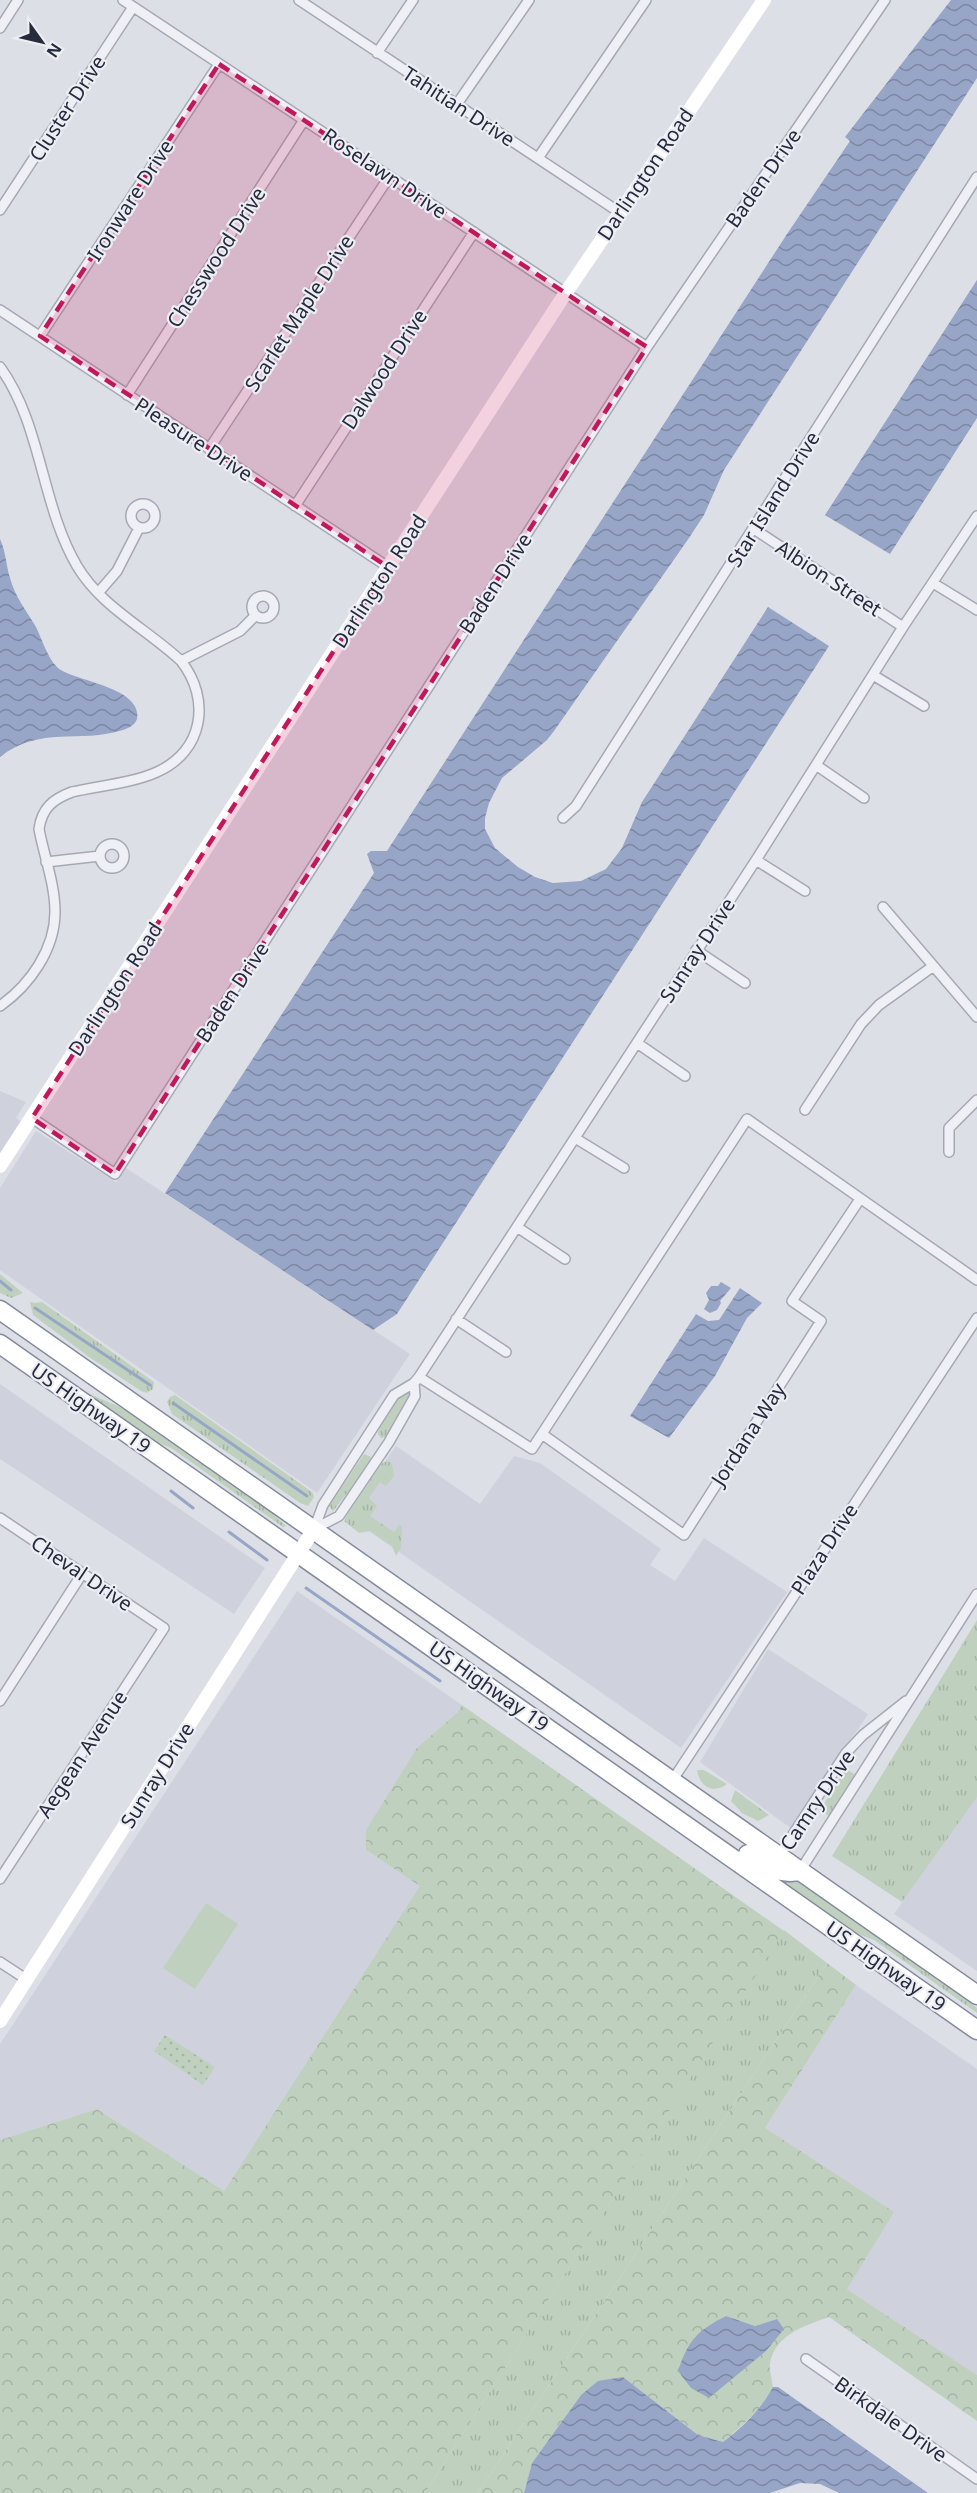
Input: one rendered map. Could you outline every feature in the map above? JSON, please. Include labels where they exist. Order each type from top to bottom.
[{"type":"highway","name":"US Highway 19","points":[[0,1310],[977,1995]]},
{"type":"highway","name":"US Highway 19","points":[[0,1344],[977,2030]]},
{"type":"highway","points":[[619,1777],[662,1793],[771,1868],[787,1873],[800,1871]]},
{"type":"street","points":[[0,28],[18,0]]},
{"type":"street","name":"Roselawn Drive","points":[[123,0],[646,347]]},
{"type":"street","name":"Tahitian Drive","points":[[299,0],[619,212]]},
{"type":"street","points":[[377,52],[413,0]]},
{"type":"street","points":[[457,104],[529,0]]},
{"type":"street","points":[[538,158],[646,0]]},
{"type":"street","name":"Darlington Road","points":[[0,1166],[565,294],[764,0]]},
{"type":"street","name":"Baden Drive","points":[[32,1118],[115,1174],[646,347],[885,0]]},
{"type":"street","name":"Cluster Drive","points":[[0,210],[133,7]]},
{"type":"street","name":"Ironware Drive","points":[[40,336],[219,64]]},
{"type":"street","name":"Chesswood Drive","points":[[127,395],[304,120]]},
{"type":"street","name":"Scarlet Maple Drive","points":[[209,449],[389,177]]},
{"type":"street","name":"Star Island Drive","points":[[563,818],[576,806],[977,177]]},
{"type":"street","name":"Dalwood Drive","points":[[295,506],[474,232]]},
{"type":"street","name":"Pleasure Drive","points":[[0,310],[388,567]]},
{"type":"street","points":[[0,367],[22,412],[72,558],[98,593],[181,661],[193,679],[200,707],[198,727],[189,746],[168,766],[151,775],[72,792],[52,802],[43,813],[39,829],[55,914],[48,947],[25,984],[0,1006]]},
{"type":"street","name":"Sunray Drive","points":[[0,2021],[314,1529],[323,1505],[394,1395],[416,1380],[756,860],[903,627],[977,516]]},
{"type":"street","points":[[98,593],[117,571],[139,528]]},
{"type":"street","name":"Albion Street","points":[[754,529],[903,627]]},
{"type":"street","points":[[933,583],[977,610]]},
{"type":"street","points":[[181,661],[240,631],[255,615]]},
{"type":"street","points":[[873,675],[924,706]]},
{"type":"street","points":[[816,765],[864,798]]},
{"type":"street","points":[[46,862],[100,856]]},
{"type":"street","points":[[756,860],[806,891]]},
{"type":"street","points":[[883,907],[977,1017]]},
{"type":"street","points":[[696,950],[745,982]]},
{"type":"street","points":[[805,1110],[861,1024],[879,1005],[932,967]]},
{"type":"street","points":[[637,1043],[685,1076]]},
{"type":"street","points":[[950,1152],[949,1128],[977,1100]]},
{"type":"street","points":[[416,1380],[532,1449],[747,1119],[977,1280]]},
{"type":"street","points":[[575,1138],[624,1168]]},
{"type":"street","name":"Jordana Way","points":[[542,1434],[684,1535],[821,1321],[792,1301],[860,1199]]},
{"type":"street","points":[[517,1227],[565,1259]]},
{"type":"street","name":"Plaza Drive","points":[[672,1781],[977,1318]]},
{"type":"street","points":[[456,1319],[506,1352]]},
{"type":"street","name":"Sunray Drive","points":[[314,1529],[339,1516],[364,1480],[415,1396],[416,1380]]},
{"type":"street","name":"Cheval Drive","points":[[1,1520],[164,1628]]},
{"type":"street","points":[[0,1701],[82,1574]]},
{"type":"street","name":"Camry Drive","points":[[800,1871],[891,1732],[910,1697],[977,1594]]},
{"type":"street","name":"Aegean Avenue","points":[[0,1879],[164,1628]]},
{"type":"street","name":"Camry Drive","points":[[779,1856],[846,1753],[863,1735],[910,1697]]},
{"type":"street","points":[[0,1962],[26,1980]]},
{"type":"street","name":"Birkdale Drive","points":[[806,2359],[977,2480]]},
{"type":"highlighted area","points":[[219,64],[647,347],[115,1174],[32,1118],[388,567],[40,336]]},
{"type":"shaded area","points":[[0,1091],[26,1102],[16,1118],[22,1122],[0,1156]]},
{"type":"shaded area","points":[[36,1131],[116,1182],[126,1168],[410,1354],[317,1493],[0,1270],[0,1188]]},
{"type":"shaded area","points":[[0,1384],[265,1568],[234,1614],[0,1459]]},
{"type":"shaded area","points":[[396,1446],[480,1504],[514,1456],[540,1463],[661,1549],[650,1565],[675,1581],[704,1538],[787,1592],[681,1748],[347,1516]]},
{"type":"shaded area","points":[[297,1591],[462,1705],[367,1851],[421,1886],[224,2191],[97,2109],[0,2140],[0,2044]]},
{"type":"shaded area","points":[[768,1649],[868,1714],[792,1829],[700,1762]]},
{"type":"shaded area","points":[[977,1793],[977,1971],[894,1914]]},
{"type":"shaded area","points":[[856,1985],[977,2069],[977,2375],[847,2289],[765,2128]]},
{"type":"green space","points":[[0,1274],[23,1293],[11,1298],[0,1293]]},
{"type":"green space","points":[[30,1302],[42,1302],[154,1382],[153,1389],[147,1393],[141,1391],[89,1357],[33,1315]]},
{"type":"green space","points":[[83,1391],[122,1408],[272,1513],[286,1526],[283,1527],[171,1448],[147,1438]]},
{"type":"green space","points":[[408,1391],[412,1395],[387,1437],[381,1438],[378,1434],[385,1416],[393,1403]]},
{"type":"green space","points":[[175,1395],[312,1492],[314,1497],[308,1506],[300,1503],[172,1414],[167,1402]]},
{"type":"green space","points":[[364,1454],[371,1457],[370,1464],[333,1511],[329,1506]]},
{"type":"green space","points":[[388,1461],[392,1464],[394,1476],[386,1486],[380,1482],[369,1498],[377,1506],[370,1516],[394,1532],[399,1525],[402,1526],[401,1547],[396,1556],[392,1546],[370,1531],[359,1533],[344,1521],[382,1463]]},
{"type":"green space","points":[[977,1620],[977,1797],[902,1902],[832,1856]]},
{"type":"green space","points":[[462,1705],[784,1931],[425,2493],[0,2493],[0,2140],[97,2109],[224,2191],[420,1886],[366,1850],[366,1830],[417,1748],[457,1713]]},
{"type":"green space","points":[[846,1769],[856,1775],[829,1816],[820,1810]]},
{"type":"green space","points":[[697,1770],[704,1770],[727,1784],[712,1789],[704,1784]]},
{"type":"green space","points":[[735,1790],[769,1815],[758,1821],[742,1813],[731,1801]]},
{"type":"green space","points":[[774,1877],[793,1878],[977,2008],[977,2013],[874,1940],[853,1932]]},
{"type":"green space","points":[[206,1903],[238,1924],[195,1989],[163,1968]]},
{"type":"green space","points":[[784,1930],[827,1963],[478,2493],[425,2493]]},
{"type":"green space","points":[[827,1963],[856,1985],[765,2128],[894,2212],[847,2289],[977,2375],[977,2421],[829,2317],[793,2333],[778,2345],[770,2363],[773,2387],[757,2410],[723,2442],[698,2435],[623,2377],[581,2395],[532,2463],[524,2493],[478,2493]],"holes":[[[726,2316],[755,2326],[777,2319],[691,2388]]]},
{"type":"green space","points":[[165,2035],[215,2067],[203,2085],[154,2051]]},
{"type":"water","points":[[951,0],[977,0],[977,78],[724,470],[704,515],[689,538],[547,740],[502,778],[489,803],[485,818],[485,829],[495,848],[518,867],[535,877],[553,883],[581,881],[606,869],[622,848],[642,802],[768,607],[829,646],[397,1314],[373,1330],[165,1193],[374,873],[367,854],[371,851],[387,851],[787,234],[850,141],[845,137]]},
{"type":"water","points":[[977,280],[977,418],[890,554],[825,515]]},
{"type":"water","points":[[0,539],[15,591],[53,663],[64,672],[104,686],[129,699],[136,708],[137,719],[132,726],[107,734],[30,741],[0,757]]},
{"type":"water","points":[[721,1282],[731,1288],[720,1301],[717,1310],[710,1313],[704,1309],[709,1300],[706,1293],[711,1286],[718,1286]]},
{"type":"water","points":[[740,1288],[762,1303],[747,1318],[715,1376],[669,1438],[630,1416],[696,1314],[708,1321],[719,1320]]},
{"type":"water","points":[[726,2316],[755,2326],[777,2319],[784,2329],[766,2351],[709,2398],[691,2388],[678,2371],[695,2337],[708,2326]]},
{"type":"water","points":[[623,2377],[698,2435],[723,2442],[751,2417],[773,2387],[778,2387],[928,2493],[839,2493],[820,2484],[800,2483],[770,2493],[524,2493],[532,2463],[581,2395],[598,2381]]},
{"type":"waterway","points":[[0,1281],[11,1290]]},
{"type":"waterway","points":[[35,1308],[150,1385]]},
{"type":"waterway","points":[[173,1403],[307,1496]]},
{"type":"waterway","points":[[171,1491],[193,1508]]},
{"type":"waterway","points":[[229,1532],[267,1560]]},
{"type":"waterway","points":[[306,1588],[440,1681]]}]
